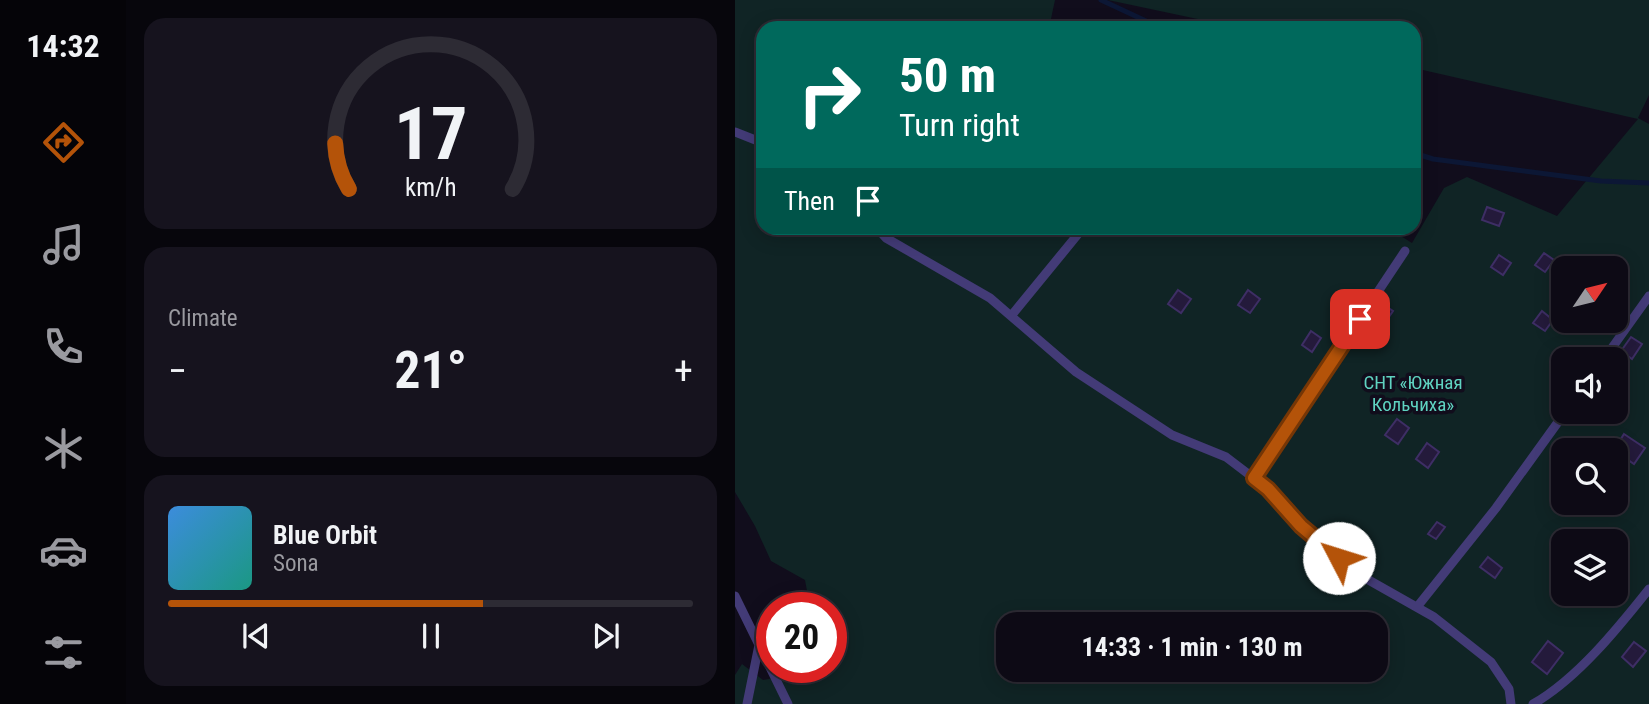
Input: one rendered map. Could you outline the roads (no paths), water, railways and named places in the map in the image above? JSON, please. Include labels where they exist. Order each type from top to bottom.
[{"type":"lane","points":[[735,132],[756,140]]},
{"type":"lane","points":[[883,235],[990,298],[1076,372],[1172,435],[1226,457],[1268,489],[1301,526],[1358,573],[1434,617],[1491,662],[1509,689],[1511,704]]},
{"type":"lane","points":[[1011,316],[1077,235]]},
{"type":"lane","points":[[1254,478],[1405,251]]},
{"type":"lane","points":[[1613,347],[1649,296]]},
{"type":"lane","points":[[1416,607],[1496,508],[1557,424]]},
{"type":"lane","points":[[1533,704],[1549,695],[1613,635],[1649,589]]},
{"type":"lane","points":[[735,596],[756,639]]},
{"type":"lane","points":[[747,704],[756,660]]},
{"type":"lane","points":[[778,683],[788,704]]},
{"type":"waterway","points":[[1101,0],[1146,21]]},
{"type":"waterway","points":[[1421,155],[1601,181],[1649,183]]},
{"type":"park label","name":"СНТ «Южная Кольчиха»","points":[[1413,393]]}]
